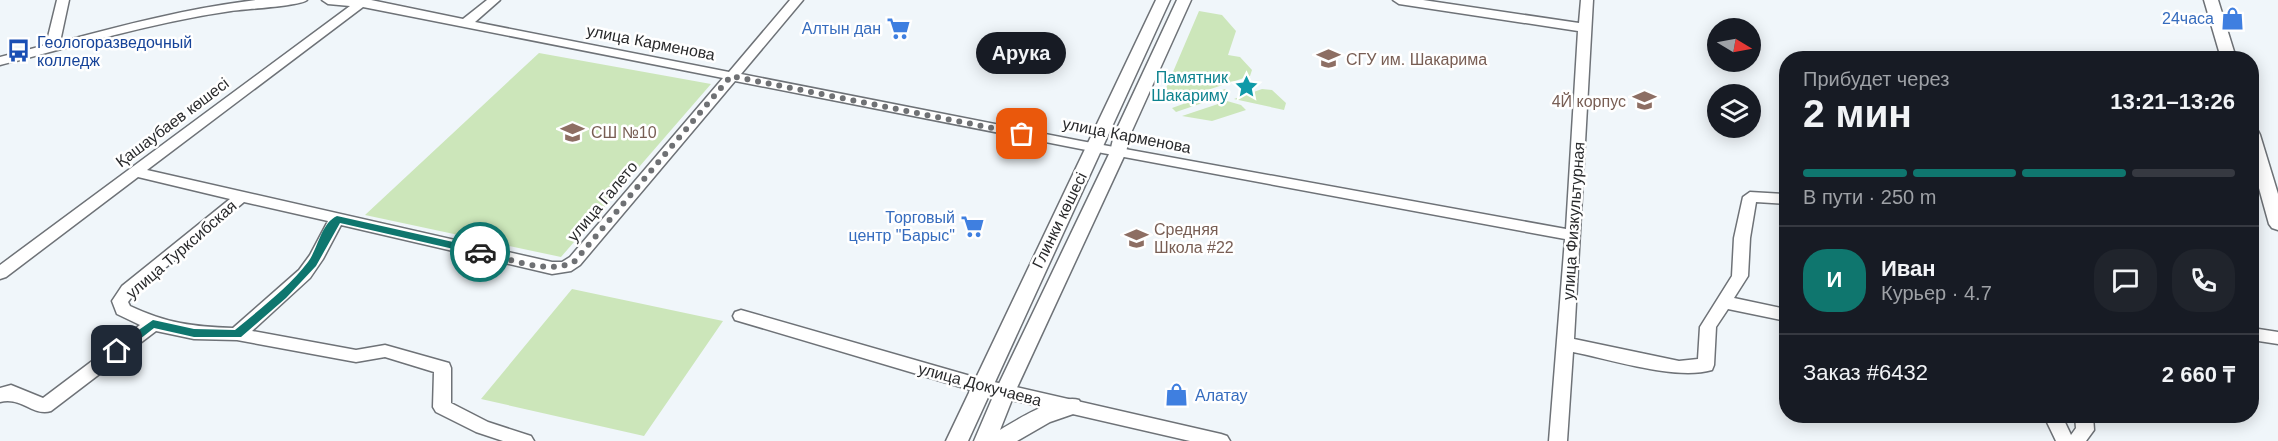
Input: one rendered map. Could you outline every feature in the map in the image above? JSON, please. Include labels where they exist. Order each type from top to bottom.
[{"type":"main road","name":"Глинки көшесі","points":[[957,441],[1163,0]]},
{"type":"main road","name":"Глинки көшесі","points":[[985,441],[1005,392],[1118,152],[1122,135],[1184,0]]},
{"type":"main road","points":[[2211,0],[2227,51]]},
{"type":"main road","points":[[2259,159],[2278,225]]},
{"type":"main road","points":[[1000,441],[1044,415],[1072,406]]},
{"type":"street","points":[[52,49],[63,0]]},
{"type":"street","points":[[0,61],[257,2],[300,0]]},
{"type":"street","name":"улица Карменова","points":[[328,0],[363,2],[1118,152],[1572,235]]},
{"type":"street","points":[[465,24],[494,0]]},
{"type":"street","name":"улица Галето","points":[[337,219],[552,268],[565,267],[575,261],[797,0]]},
{"type":"street","points":[[1399,0],[1585,28]]},
{"type":"street","name":"улица Физкультурная","points":[[1558,441],[1587,0]]},
{"type":"street","name":"Қашаубаев көшесі","points":[[0,273],[363,2]]},
{"type":"street","points":[[135,172],[337,219],[329,229],[312,264],[283,295],[237,334]]},
{"type":"street","name":"улица Турксибская","points":[[241,197],[129,290],[120,301],[123,310],[153,324],[194,333],[237,334],[356,356],[385,351],[443,368],[442,407],[482,427],[525,441]]},
{"type":"street","points":[[1566,344],[1679,367],[1706,365],[1708,327],[1738,282],[1741,272],[1742,238],[1750,197],[1779,199]]},
{"type":"street","points":[[1724,302],[1779,314]]},
{"type":"street","name":"улица Докучаева","points":[[741,316],[981,386],[1221,441]]},
{"type":"street","points":[[0,395],[11,392],[45,405],[153,324]]},
{"type":"street","points":[[2259,335],[2278,339]]},
{"type":"street","points":[[2056,423],[2065,441]]},
{"type":"street","points":[[2076,441],[2085,430],[2084,423]]},
{"type":"green space","points":[[1199,11],[1222,15],[1236,31],[1228,55],[1240,57],[1252,70],[1250,76],[1168,103],[1161,100]]},
{"type":"green space","points":[[539,53],[711,84],[561,257],[365,215]]},
{"type":"green space","points":[[1225,89],[1229,94],[1176,112],[1172,108]]},
{"type":"green space","points":[[1262,89],[1272,90],[1286,103],[1284,110],[1234,99]]},
{"type":"green space","points":[[1227,101],[1241,105],[1246,110],[1212,121],[1182,116]]},
{"type":"green space","points":[[572,289],[723,321],[644,436],[481,399]]},
{"type":"way so far","points":[[480,252],[552,268],[565,267],[575,261],[731,76],[1022,134]]},
{"type":"place","name":"24часа","points":[[2232,18]]},
{"type":"place","name":"Алтын дан","points":[[899,28]]},
{"type":"place","name":"Геологоразведочный колледж","points":[[19,51]]},
{"type":"place","name":"СГУ им. Шакарима","points":[[1328,59]]},
{"type":"place","name":"Памятник Шакариму","points":[[1246,86]]},
{"type":"place","name":"4Й корпус","points":[[1644,101]]},
{"type":"place","name":"СШ №10","points":[[573,132]]},
{"type":"place","name":"Арука","points":[[1022,134]]},
{"type":"place","name":"Торговый центр \"Барыс\"","points":[[973,226]]},
{"type":"place","name":"Средняя Школа #22","points":[[1136,238]]},
{"type":"place","name":"Алатау","points":[[1177,395]]},
{"type":"route","points":[[117,351],[153,324],[194,333],[237,334],[283,295],[312,264],[329,229],[337,219],[480,252]]}]
